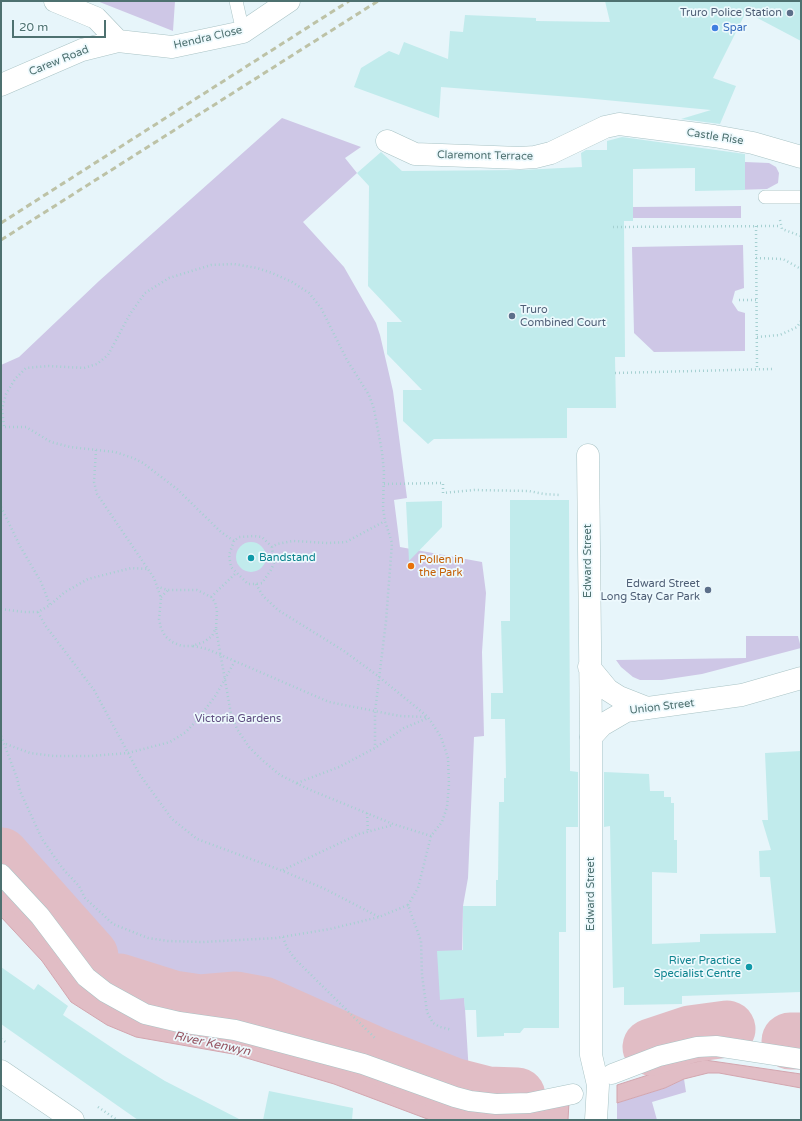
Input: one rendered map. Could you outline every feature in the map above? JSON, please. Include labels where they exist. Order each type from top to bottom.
[{"type":"street","name":"Hendra Close","points":[[118,41],[172,47],[242,32],[289,1]]},
{"type":"street","points":[[59,2],[96,18],[118,41]]},
{"type":"street","name":"Carew Road","points":[[1,85],[82,50],[118,41]]},
{"type":"street","name":"Claremont Terrace","points":[[387,141],[415,154],[520,158],[535,157],[550,153],[605,127],[620,124],[627,125]]},
{"type":"street","name":"Castle Rise","points":[[627,125],[714,136],[753,144],[801,157]]},
{"type":"street","name":"Edward Street","points":[[588,455],[589,667],[591,737],[591,1055],[598,1085],[596,1120]]},
{"type":"street","points":[[589,667],[608,690],[619,697],[647,708]]},
{"type":"street","name":"Union Street","points":[[591,737],[602,725],[626,711],[702,702],[742,695],[801,678]]},
{"type":"street","name":"Union Street","points":[[742,695],[801,695]]},
{"type":"street","points":[[1,874],[40,916],[86,977],[105,992],[145,1014],[179,1022],[235,1030],[363,1064],[470,1101],[496,1104],[529,1103],[573,1094]]},
{"type":"street","points":[[612,1074],[659,1056],[697,1047],[716,1046],[801,1059]]},
{"type":"street","points":[[1,1071],[47,1114],[73,1120]]},
{"type":"lane","points":[[236,1],[242,32]]},
{"type":"lane","points":[[765,198],[801,197]]},
{"type":"path","points":[[779,215],[780,226]]},
{"type":"path","points":[[756,226],[757,369]]},
{"type":"path","points":[[613,227],[780,226],[786,231],[801,236]]},
{"type":"path","points":[[756,258],[783,259],[801,269]]},
{"type":"path","points":[[234,541],[221,532],[177,489],[143,463],[125,455],[70,447],[51,442],[26,427],[2,427],[2,409],[6,394],[15,379],[26,368],[48,366],[84,368],[97,364],[108,355],[130,314],[145,294],[155,286],[169,278],[197,268],[234,264],[257,268],[292,282],[309,294],[320,308],[347,360],[369,395],[374,409],[382,452],[385,521],[390,537],[392,554],[386,621],[378,676],[375,712],[375,748]]},
{"type":"path","points":[[738,300],[756,300]]},
{"type":"path","points":[[757,337],[780,336],[797,326],[801,321]]},
{"type":"path","points":[[615,373],[772,368]]},
{"type":"path","points":[[96,450],[94,482],[97,494],[148,569],[158,587],[161,598],[161,628],[165,636],[172,642],[182,646],[207,649],[329,702],[400,716],[428,717]]},
{"type":"path","points":[[384,484],[443,483],[443,493],[474,490],[529,491],[544,494],[564,495]]},
{"type":"path","points":[[1,507],[20,546],[41,582],[50,605]]},
{"type":"path","points":[[272,547],[284,542],[293,541],[346,542],[385,521]]},
{"type":"path","points":[[247,536],[258,537],[267,541],[272,547],[274,563],[271,570],[262,582],[248,584],[236,573],[229,560],[234,541],[247,536]]},
{"type":"path","points":[[1,609],[38,612],[50,605],[65,592],[88,579],[131,568],[148,569]]},
{"type":"path","points":[[211,597],[236,573]]},
{"type":"path","points":[[1,736],[6,744],[20,791],[42,839],[63,870],[79,886],[86,898],[113,924],[148,938],[168,941],[203,942],[283,937],[330,929],[379,917],[408,905],[418,888],[431,836],[442,822],[447,806],[449,784],[448,758],[441,737],[428,717],[378,676],[344,651],[278,610],[263,596],[256,584]]},
{"type":"path","points":[[158,587],[168,590],[197,590],[211,597],[215,602],[217,611],[217,642],[222,656],[231,714],[249,747],[280,775],[296,783],[393,824],[431,836]]},
{"type":"path","points":[[161,598],[168,590]]},
{"type":"path","points":[[38,612],[94,690],[154,797],[172,819],[197,838],[282,870],[325,889],[379,917]]},
{"type":"path","points":[[192,646],[204,642],[212,636],[216,628]]},
{"type":"path","points":[[6,744],[30,753],[54,756],[91,756],[128,752],[170,742],[186,732],[205,710],[225,681],[235,661]]},
{"type":"path","points":[[296,783],[339,767],[375,748],[404,728],[428,717]]},
{"type":"path","points":[[367,813],[368,831]]},
{"type":"path","points":[[282,870],[359,834],[393,824]]},
{"type":"path","points":[[408,905],[421,941],[422,975],[427,1012],[433,1023],[440,1027],[452,1030]]},
{"type":"path","points":[[283,937],[287,948],[296,960],[381,1045]]},
{"type":"green space","points":[[97,1],[175,1],[173,31]]},
{"type":"green space","name":"Victoria Gardens","points":[[282,118],[361,147],[345,158],[357,173],[303,222],[344,267],[376,323],[380,335],[393,391],[407,498],[394,500],[400,547],[482,562],[486,593],[482,652],[484,736],[474,737],[468,878],[463,906],[462,959],[471,1107],[99,1000],[1,890],[1,365],[19,357],[99,281]]},
{"type":"green space","points":[[745,162],[769,163],[776,167],[779,173],[778,183],[767,189],[734,190]]},
{"type":"green space","points":[[741,206],[741,218],[633,218],[633,207]]},
{"type":"green space","points":[[743,245],[744,288],[735,291],[732,302],[738,311],[745,313],[745,351],[654,352],[634,333],[632,247]]},
{"type":"green space","points":[[746,636],[798,636],[801,648],[702,674],[662,680],[640,680],[633,677],[621,667],[616,660],[746,658]]},
{"type":"green space","points":[[684,1079],[686,1092],[652,1102],[657,1120],[617,1120],[617,1103],[665,1088]]},
{"type":"water","name":"River Kenwyn","points":[[1,890],[36,927],[83,987],[236,1038],[356,1071],[413,1091],[569,1102],[568,1120],[430,1120],[334,1084],[233,1054],[136,1037],[107,1025],[71,1002],[42,961],[1,917]]},
{"type":"water","points":[[705,1060],[801,1074],[801,1088],[719,1073],[708,1073],[684,1079],[665,1088],[617,1103],[617,1085],[676,1066]]},
{"type":"building","points":[[605,1],[801,1],[801,41],[746,12],[713,78],[736,86],[720,124],[681,119],[711,110],[441,87],[439,118],[354,87],[361,68],[389,51],[399,55],[404,42],[448,59],[450,31],[463,32],[465,15],[536,18],[536,21],[610,22]]},
{"type":"building","name":"Truro Combined Court","points":[[622,137],[745,154],[745,190],[695,191],[695,168],[633,169],[633,221],[624,221],[625,357],[615,357],[616,408],[567,408],[567,438],[434,439],[428,444],[403,421],[403,390],[422,390],[387,354],[387,322],[402,322],[368,286],[369,186],[357,173],[381,152],[402,171],[521,170],[582,167],[581,153],[586,150],[607,150],[607,141]]},
{"type":"building","points":[[510,500],[569,500],[570,771],[578,772],[578,827],[566,827],[566,932],[559,932],[559,1028],[524,1028],[520,1033],[504,1033],[504,1036],[477,1037],[476,1010],[465,1010],[464,998],[440,1000],[437,951],[463,950],[463,906],[496,906],[496,880],[498,880],[499,802],[504,802],[504,778],[506,778],[505,719],[491,719],[491,693],[503,693],[501,621],[510,621]]},
{"type":"building","points":[[442,501],[442,527],[409,561],[406,502]]},
{"type":"building","name":"Bandstand","points":[[251,542],[262,546],[266,557],[262,568],[251,572],[240,568],[236,557],[240,546]]},
{"type":"building","points":[[801,751],[801,992],[682,996],[682,1004],[624,1005],[624,987],[613,988],[610,826],[604,827],[604,772],[649,774],[650,791],[664,791],[664,797],[671,797],[671,803],[674,803],[674,840],[677,840],[677,873],[652,872],[652,944],[700,942],[700,934],[776,933],[770,877],[760,877],[759,851],[771,850],[762,820],[768,820],[765,753]]},
{"type":"building","points":[[1,967],[34,990],[38,984],[68,1006],[63,1015],[123,1055],[165,1081],[241,1120],[138,1120],[1,1024]]},
{"type":"building","points":[[269,1091],[353,1108],[352,1120],[263,1120]]},
{"type":"waterway","points":[[1,856],[90,956]]},
{"type":"waterway","points":[[119,982],[173,999],[200,1003],[236,1000],[263,1005],[377,1056],[453,1086],[488,1095],[517,1096]]},
{"type":"waterway","points":[[651,1047],[690,1034],[727,1029]]},
{"type":"waterway","points":[[790,1041],[801,1041]]},
{"type":"railway","points":[[1,223],[349,1]]},
{"type":"railway","points":[[1,240],[378,1]]},
{"type":"place","name":"Truro Police Station","points":[[790,13]]},
{"type":"place","name":"Spar","points":[[715,28]]},
{"type":"place","name":"Truro Combined Court","points":[[512,316]]},
{"type":"place","name":"Bandstand","points":[[251,558]]},
{"type":"place","name":"Pollen in the Park","points":[[411,566]]},
{"type":"place","name":"Edward Street Long Stay Car Park","points":[[708,590]]},
{"type":"place","name":"River Practice Specialist Centre","points":[[749,967]]}]
